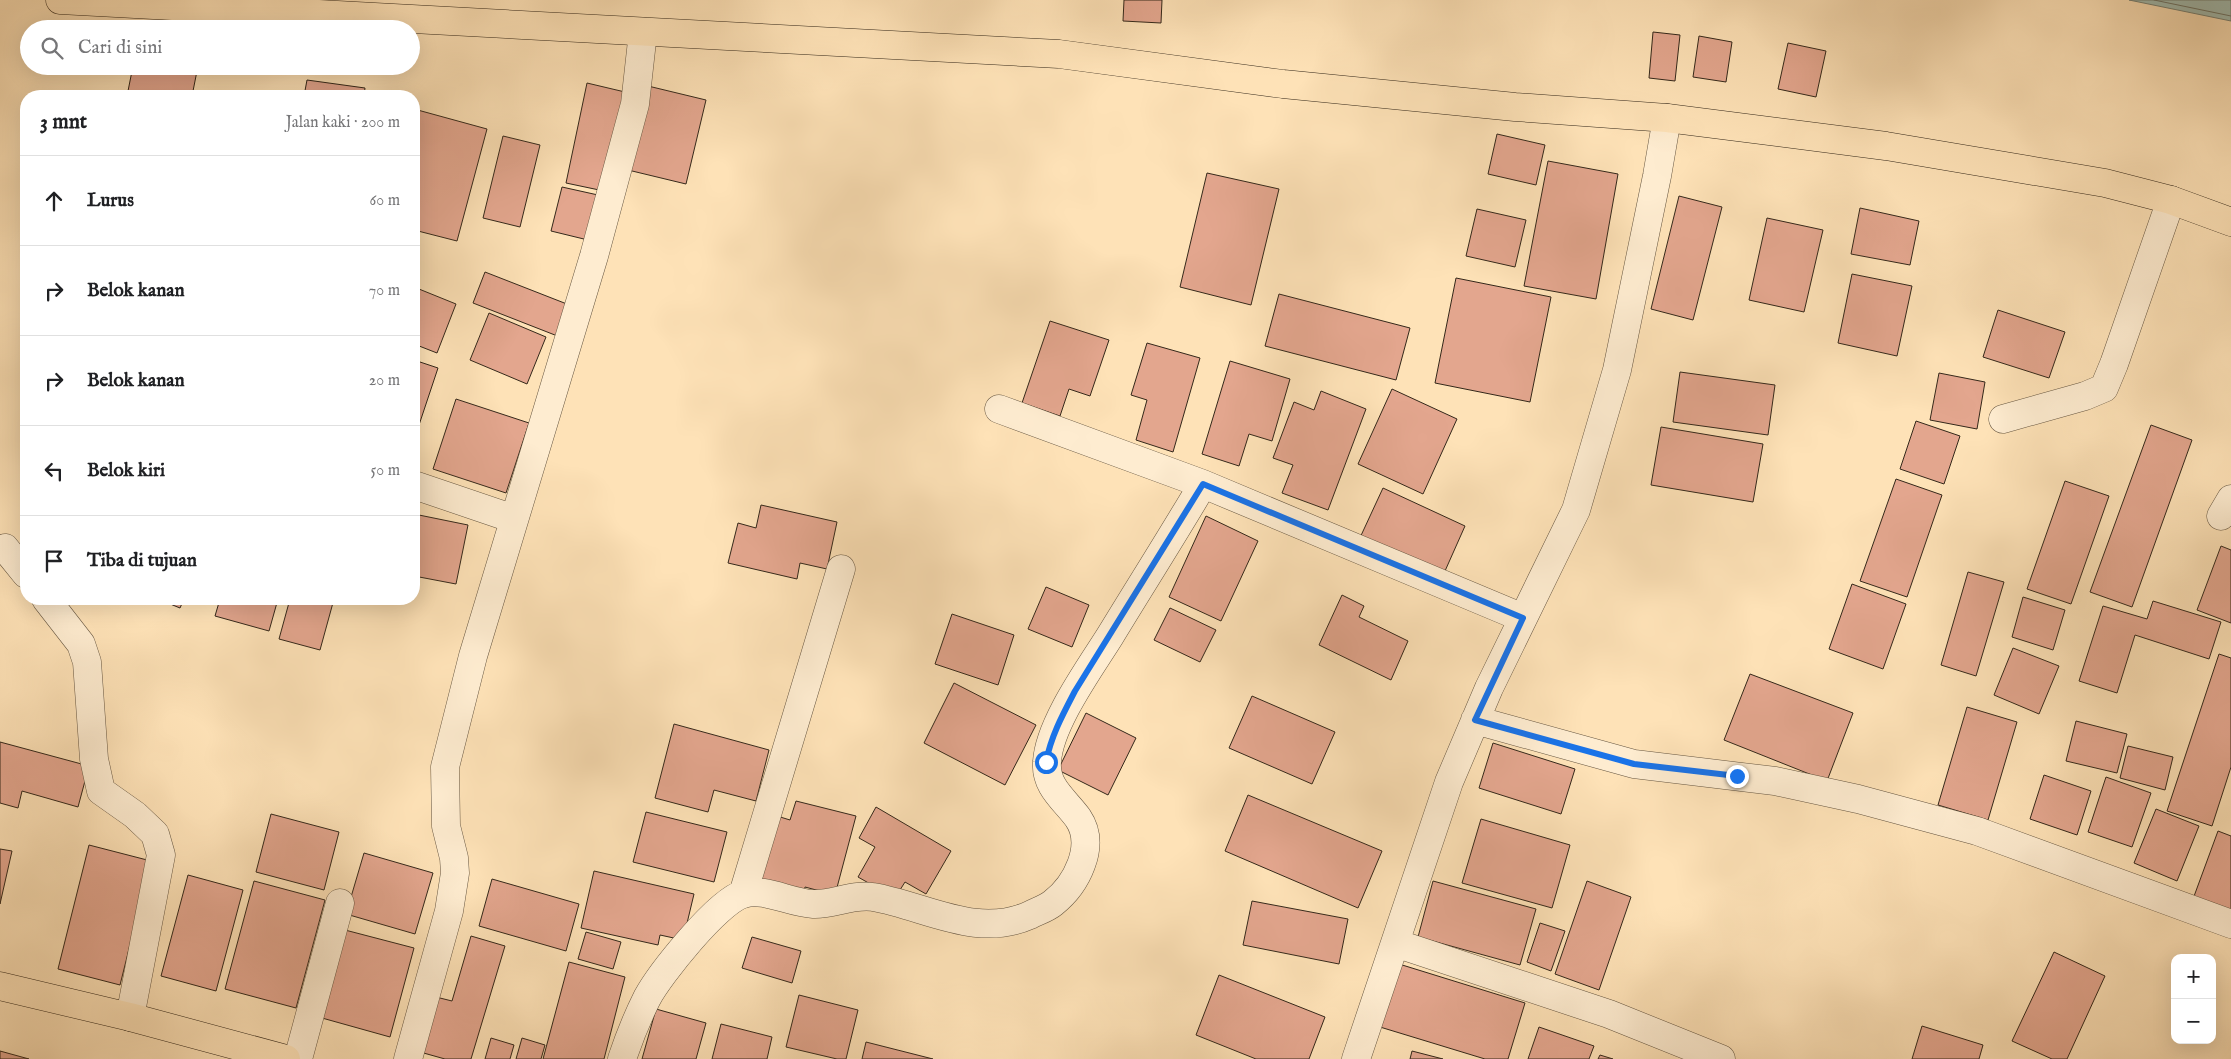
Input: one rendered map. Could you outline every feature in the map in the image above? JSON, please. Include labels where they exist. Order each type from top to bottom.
[{"type":"highway","points":[[67,1],[1059,54],[1283,84],[1515,107],[1666,118],[1896,148],[2105,183],[2171,200],[2231,222]]},
{"type":"highway","points":[[0,986],[130,1017],[286,1059]]},
{"type":"street","points":[[408,1059],[449,911],[453,888],[454,858],[445,818],[445,767],[473,656],[594,256],[632,113],[643,32]]},
{"type":"street","points":[[1356,1059],[1449,782],[1475,720],[1576,510],[1590,468],[1617,370],[1652,202],[1666,118]]},
{"type":"street","points":[[2003,419],[2085,396],[2104,388],[2171,200]]},
{"type":"street","points":[[999,409],[1203,484],[1523,618]]},
{"type":"street","points":[[622,1059],[630,1034],[649,996],[700,929],[727,902],[742,894],[754,893],[813,904],[830,903],[846,897],[874,898],[944,917],[985,925],[1021,919],[1053,903],[1075,878],[1083,860],[1085,844],[1083,828],[1077,817],[1050,783],[1046,762],[1049,747],[1075,691],[1203,484]]},
{"type":"street","points":[[420,487],[514,519]]},
{"type":"street","points":[[5,548],[20,567]]},
{"type":"street","points":[[742,894],[841,569]]},
{"type":"street","points":[[51,605],[81,644],[87,662],[94,759],[100,792],[135,815],[155,834],[161,855],[130,1017]]},
{"type":"street","points":[[1475,720],[1634,764],[1774,781],[1858,799],[2020,845],[2231,924]]},
{"type":"street","points":[[298,1059],[340,902]]},
{"type":"street","points":[[1394,943],[1609,1014],[1721,1059]]},
{"type":"water","points":[[2129,0],[2231,0],[2231,21]]},
{"type":"building","points":[[1124,0],[1162,0],[1161,23],[1123,21]]},
{"type":"building","points":[[1653,32],[1680,35],[1675,81],[1649,78]]},
{"type":"building","points":[[1699,36],[1732,42],[1726,82],[1693,77]]},
{"type":"building","points":[[1788,43],[1826,51],[1816,97],[1778,89]]},
{"type":"building","points":[[131,75],[196,75],[193,90],[128,90]]},
{"type":"building","points":[[307,80],[365,88],[365,90],[305,90]]},
{"type":"building","points":[[587,83],[625,92],[604,191],[566,183]]},
{"type":"building","points":[[648,86],[706,100],[686,184],[628,170]]},
{"type":"building","points":[[420,111],[487,129],[457,241],[420,232]]},
{"type":"building","points":[[1497,134],[1545,145],[1536,185],[1488,174]]},
{"type":"building","points":[[503,136],[540,145],[520,227],[483,218]]},
{"type":"building","points":[[1548,161],[1618,174],[1596,299],[1524,286]]},
{"type":"building","points":[[1207,173],[1279,189],[1251,305],[1180,287]]},
{"type":"building","points":[[562,187],[598,195],[588,240],[551,231]]},
{"type":"building","points":[[1679,196],[1722,207],[1693,320],[1651,309]]},
{"type":"building","points":[[1860,208],[1919,221],[1910,265],[1851,254]]},
{"type":"building","points":[[1477,209],[1526,220],[1515,267],[1466,256]]},
{"type":"building","points":[[1767,218],[1823,230],[1804,312],[1749,300]]},
{"type":"building","points":[[485,272],[572,306],[560,337],[473,303]]},
{"type":"building","points":[[1852,274],[1912,286],[1897,356],[1838,343]]},
{"type":"building","points":[[1456,278],[1551,297],[1530,402],[1435,383]]},
{"type":"building","points":[[420,289],[456,304],[437,353],[420,346]]},
{"type":"building","points":[[1279,294],[1410,328],[1396,380],[1265,346]]},
{"type":"building","points":[[1998,310],[2065,332],[2049,378],[1983,357]]},
{"type":"building","points":[[489,313],[546,337],[527,384],[470,360]]},
{"type":"building","points":[[1050,321],[1109,340],[1090,396],[1069,389],[1060,416],[1022,403]]},
{"type":"building","points":[[1147,343],[1200,358],[1173,452],[1136,440],[1147,400],[1131,395]]},
{"type":"building","points":[[1230,361],[1290,379],[1272,441],[1249,434],[1239,466],[1202,454]]},
{"type":"building","points":[[420,362],[438,368],[420,422]]},
{"type":"building","points":[[1680,372],[1775,385],[1768,435],[1673,422]]},
{"type":"building","points":[[1939,373],[1985,382],[1977,429],[1930,420]]},
{"type":"building","points":[[1392,389],[1457,419],[1423,494],[1358,464]]},
{"type":"building","points":[[1321,391],[1366,409],[1328,510],[1282,493],[1293,465],[1273,458],[1294,402],[1314,410]]},
{"type":"building","points":[[456,399],[529,423],[506,493],[433,469]]},
{"type":"building","points":[[1916,421],[1960,436],[1944,484],[1900,469]]},
{"type":"building","points":[[2151,425],[2192,440],[2132,607],[2090,592]]},
{"type":"building","points":[[1661,427],[1763,444],[1753,502],[1651,485]]},
{"type":"building","points":[[1896,479],[1942,495],[1907,597],[1860,581]]},
{"type":"building","points":[[2065,481],[2109,496],[2071,604],[2027,589]]},
{"type":"building","points":[[1383,488],[1465,526],[1441,580],[1358,542]]},
{"type":"building","points":[[761,505],[837,522],[827,569],[800,563],[797,579],[728,563],[738,523],[756,528]]},
{"type":"building","points":[[420,515],[468,525],[456,584],[420,577]]},
{"type":"building","points":[[1206,516],[1258,541],[1221,621],[1169,597]]},
{"type":"building","points":[[2221,546],[2231,550],[2231,623],[2197,610]]},
{"type":"building","points":[[1968,572],[2004,582],[1976,676],[1941,665]]},
{"type":"building","points":[[1852,584],[1906,604],[1883,669],[1829,649]]},
{"type":"building","points":[[1046,587],[1089,605],[1072,647],[1028,629]]},
{"type":"building","points":[[1342,595],[1364,606],[1359,617],[1408,641],[1391,680],[1319,645]]},
{"type":"building","points":[[2023,597],[2065,610],[2053,650],[2012,637]]},
{"type":"building","points":[[2153,601],[2221,622],[2209,659],[2135,635],[2117,693],[2079,681],[2103,606],[2147,619]]},
{"type":"building","points":[[218,605],[276,605],[269,631],[215,616]]},
{"type":"building","points":[[288,605],[332,605],[320,650],[279,639]]},
{"type":"building","points":[[1170,608],[1216,630],[1200,662],[1154,640]]},
{"type":"building","points":[[952,614],[1014,635],[998,685],[935,664]]},
{"type":"building","points":[[2013,648],[2059,666],[2039,714],[1994,695]]},
{"type":"building","points":[[2219,654],[2231,658],[2231,767],[2212,826],[2167,811]]},
{"type":"building","points":[[1750,674],[1853,713],[1827,781],[1724,740]]},
{"type":"building","points":[[954,683],[1036,725],[1005,785],[924,743]]},
{"type":"building","points":[[1252,696],[1335,732],[1312,784],[1229,748]]},
{"type":"building","points":[[1967,707],[2017,722],[1988,820],[1938,805]]},
{"type":"building","points":[[1086,713],[1136,738],[1108,795],[1058,770]]},
{"type":"building","points":[[2076,721],[2127,734],[2117,773],[2066,761]]},
{"type":"building","points":[[674,724],[769,750],[756,801],[714,790],[708,812],[655,798]]},
{"type":"building","points":[[0,742],[89,766],[78,807],[22,791],[18,808],[0,803]]},
{"type":"building","points":[[1493,743],[1575,769],[1561,814],[1479,788]]},
{"type":"building","points":[[2128,746],[2173,757],[2165,790],[2120,778]]},
{"type":"building","points":[[2044,775],[2091,791],[2077,835],[2030,819]]},
{"type":"building","points":[[2106,777],[2151,793],[2132,847],[2088,832]]},
{"type":"building","points":[[1248,795],[1382,851],[1358,908],[1225,851]]},
{"type":"building","points":[[796,801],[856,816],[835,895],[805,887],[802,901],[757,889],[777,816],[790,820]]},
{"type":"building","points":[[876,807],[951,851],[926,894],[905,882],[895,898],[858,877],[875,847],[859,838]]},
{"type":"building","points":[[2156,809],[2199,826],[2177,881],[2134,863]]},
{"type":"building","points":[[646,812],[727,832],[714,882],[633,862]]},
{"type":"building","points":[[271,814],[339,832],[324,890],[256,872]]},
{"type":"building","points":[[1481,819],[1570,845],[1552,908],[1462,883]]},
{"type":"building","points":[[2218,831],[2231,836],[2231,912],[2193,899]]},
{"type":"building","points":[[89,845],[151,861],[120,985],[58,969]]},
{"type":"building","points":[[0,849],[12,851],[0,904]]},
{"type":"building","points":[[364,853],[433,873],[415,934],[346,914]]},
{"type":"building","points":[[594,871],[694,894],[683,940],[660,935],[658,945],[581,928]]},
{"type":"building","points":[[188,875],[243,890],[216,991],[161,976]]},
{"type":"building","points":[[492,879],[579,904],[566,951],[479,926]]},
{"type":"building","points":[[254,881],[325,900],[296,1008],[225,989]]},
{"type":"building","points":[[1433,881],[1536,909],[1520,965],[1418,937]]},
{"type":"building","points":[[1587,881],[1631,897],[1599,990],[1555,974]]},
{"type":"building","points":[[1252,901],[1348,919],[1339,964],[1243,945]]},
{"type":"building","points":[[1540,923],[1565,931],[1551,971],[1527,962]]},
{"type":"building","points":[[345,930],[414,948],[390,1037],[322,1018]]},
{"type":"building","points":[[586,932],[621,942],[613,969],[578,959]]},
{"type":"building","points":[[471,936],[505,946],[471,1059],[445,1059],[420,1052],[436,997],[452,1001]]},
{"type":"building","points":[[752,937],[801,951],[792,983],[742,968]]},
{"type":"building","points":[[2054,952],[2105,976],[2067,1059],[2052,1059],[2012,1041]]},
{"type":"building","points":[[569,962],[625,977],[604,1059],[543,1059]]},
{"type":"building","points":[[1399,964],[1525,1003],[1508,1059],[1485,1059],[1380,1027]]},
{"type":"building","points":[[1219,975],[1325,1017],[1309,1059],[1256,1059],[1196,1035]]},
{"type":"building","points":[[799,995],[858,1010],[846,1059],[837,1059],[786,1047]]},
{"type":"building","points":[[656,1009],[706,1023],[696,1059],[642,1059]]},
{"type":"building","points":[[721,1024],[772,1037],[767,1059],[712,1059]]},
{"type":"building","points":[[1922,1026],[1983,1045],[1979,1059],[1912,1059]]},
{"type":"building","points":[[1539,1027],[1594,1046],[1589,1059],[1528,1059]]},
{"type":"building","points":[[491,1038],[514,1045],[510,1059],[485,1059]]},
{"type":"building","points":[[522,1038],[545,1045],[541,1059],[516,1059]]},
{"type":"building","points":[[866,1042],[933,1059],[862,1059]]},
{"type":"building","points":[[0,1051],[29,1059],[0,1059]]},
{"type":"building","points":[[1412,1051],[1443,1059],[1410,1059]]},
{"type":"building","points":[[1600,1055],[1613,1059],[1598,1059]]},
{"type":"route","points":[[1046,762],[1049,747],[1060,720],[1075,691],[1203,484],[1523,618],[1475,720],[1634,764],[1737,776]]}]
